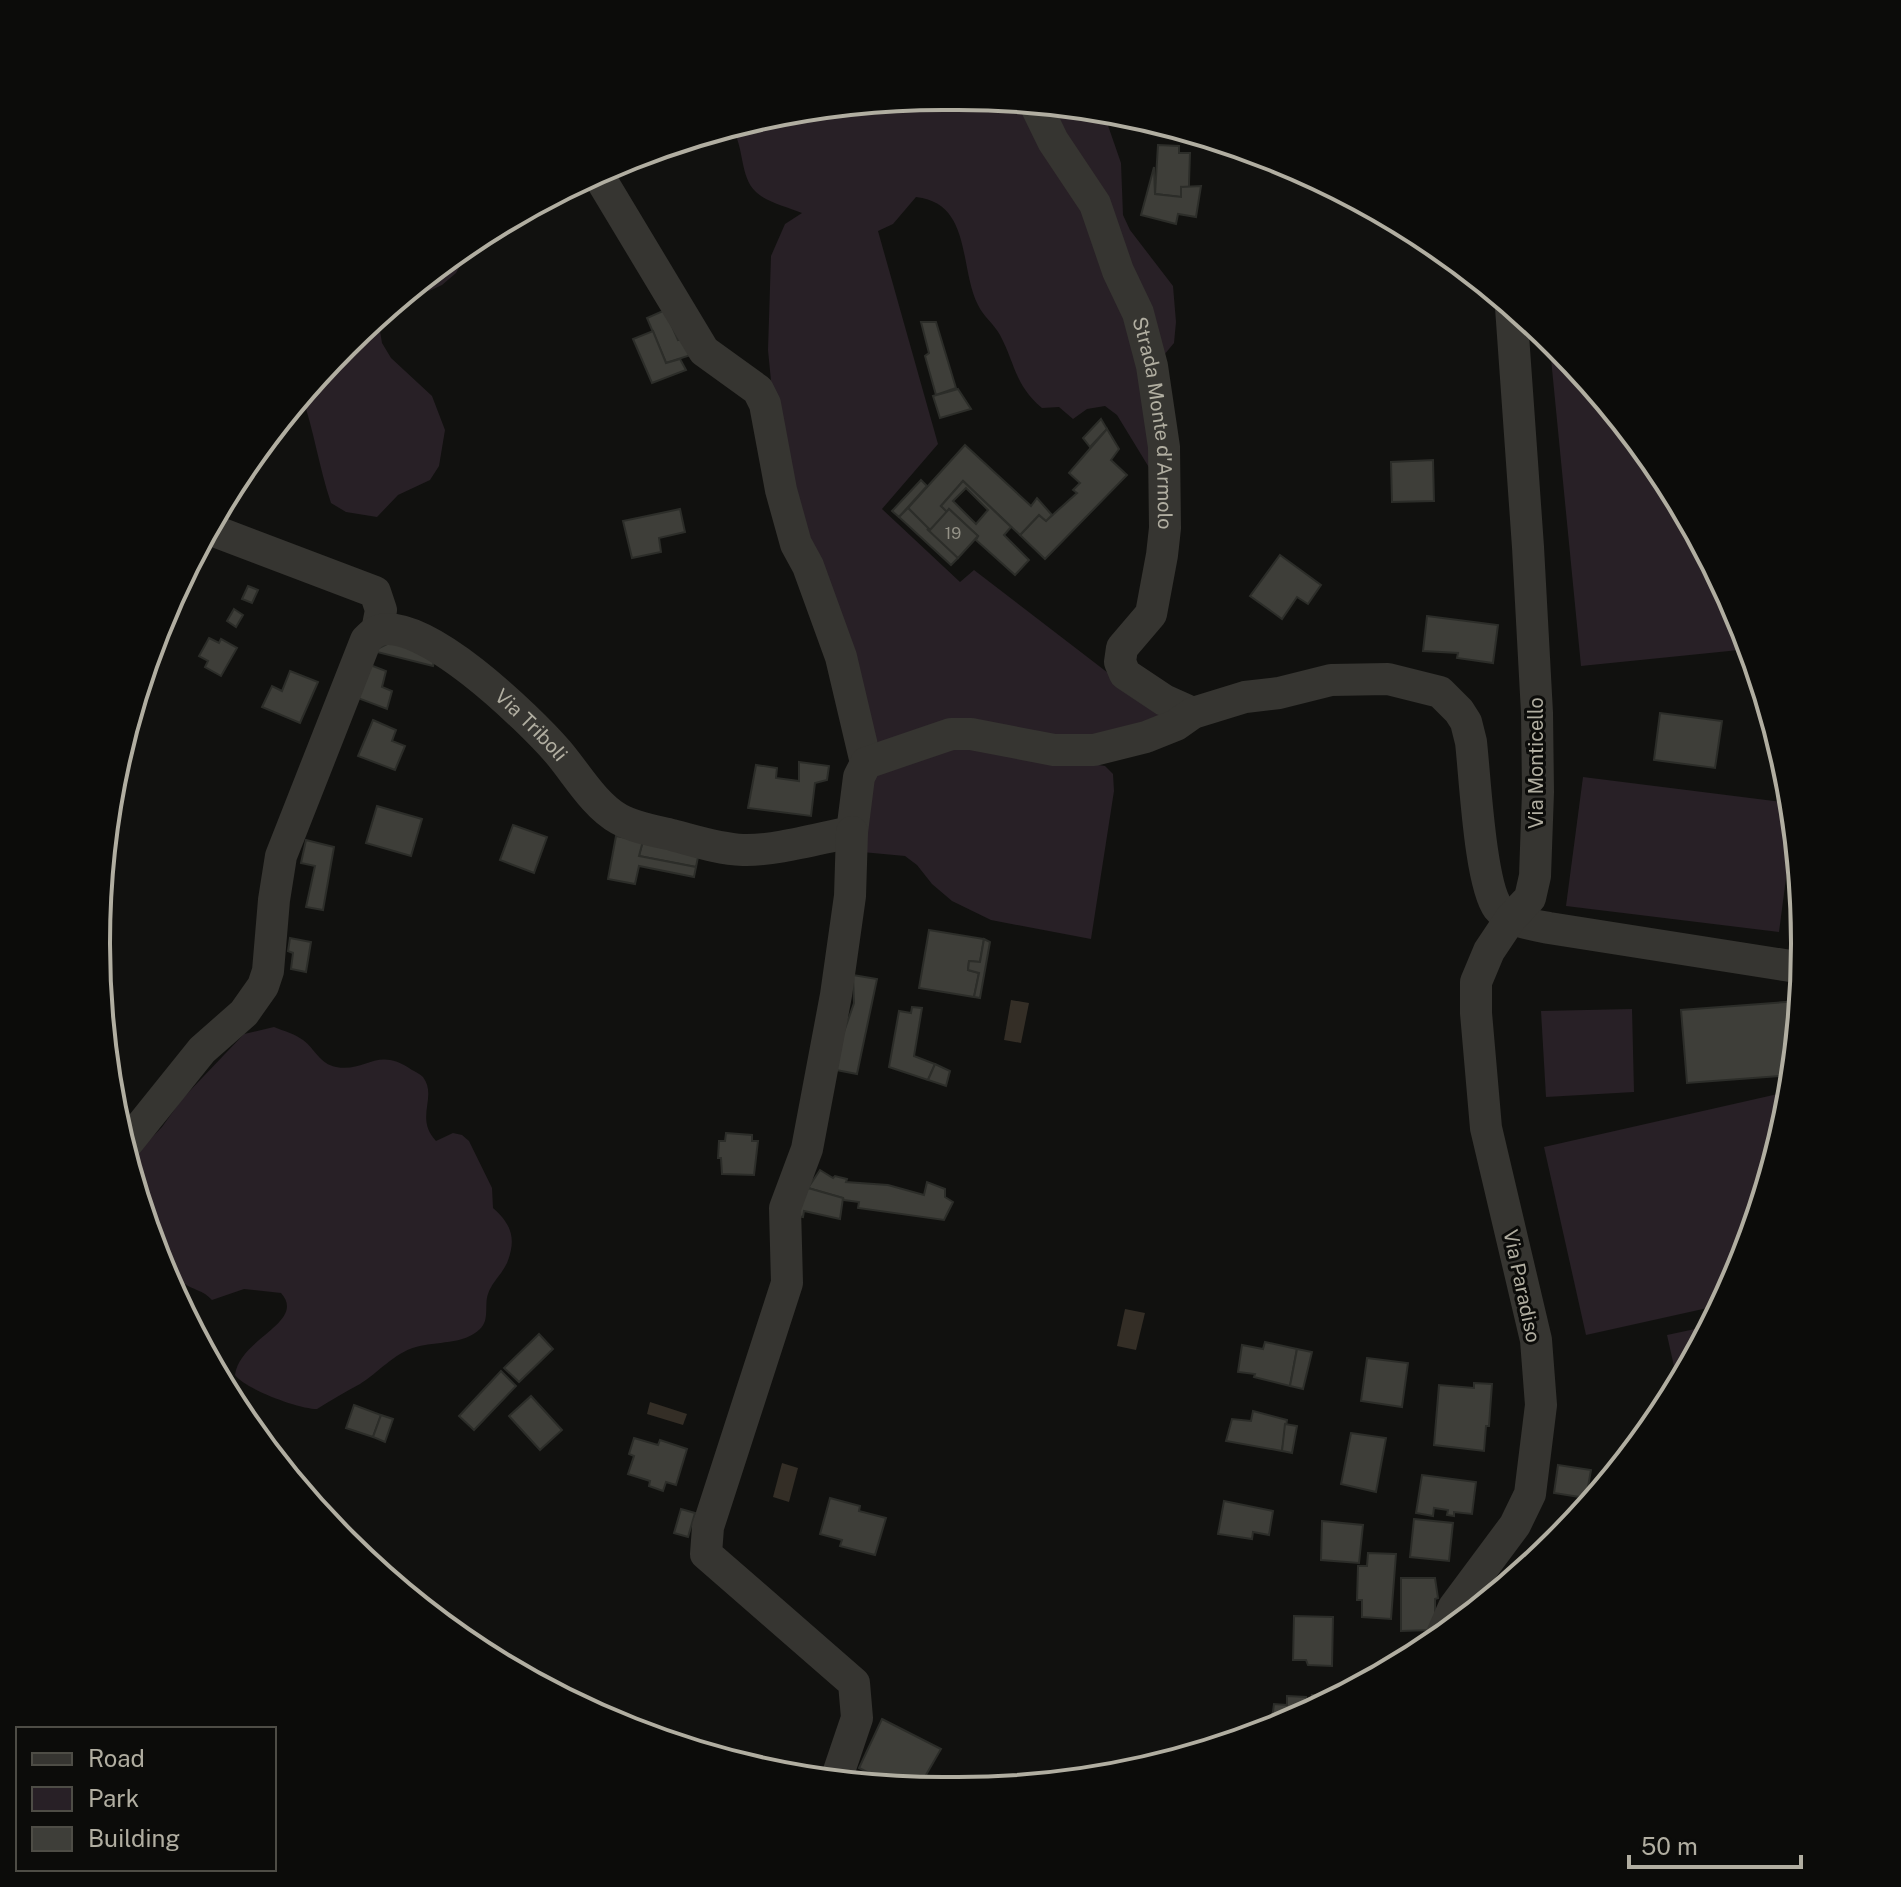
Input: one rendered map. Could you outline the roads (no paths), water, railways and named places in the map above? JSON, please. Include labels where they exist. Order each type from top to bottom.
[{"type":"street","name":"Strada Monte d'Armolo","points":[[1040,115],[1053,141],[1095,204],[1118,271],[1138,313],[1152,366],[1164,447],[1165,528],[1151,614],[1122,648],[1120,662],[1125,674],[1164,700],[1193,713]]},
{"type":"street","points":[[603,183],[704,351],[758,390],[765,404],[792,530],[841,657],[866,763],[859,777],[852,832],[850,896],[836,995],[807,1149],[785,1208],[787,1283],[708,1527],[706,1554],[854,1683],[857,1718],[841,1771]]},
{"type":"street","name":"Via Monticello","points":[[1511,918],[1530,898],[1533,889],[1538,792],[1528,547],[1512,322]]},
{"type":"street","points":[[133,1136],[202,1050],[244,1013],[263,986],[268,971],[281,856],[366,640],[377,631],[381,604],[375,592],[219,533]]},
{"type":"street","name":"Via Triboli","points":[[377,631],[391,630],[425,641],[446,651],[477,673],[556,750],[600,803],[618,819],[649,830],[745,850],[852,832]]},
{"type":"street","points":[[866,763],[951,734],[971,734],[1054,750],[1094,750],[1146,737],[1176,725],[1193,713],[1245,697],[1279,693],[1331,680],[1388,679],[1440,692],[1452,702],[1466,722],[1485,869],[1492,897],[1499,909],[1511,918],[1549,928],[1790,966]]},
{"type":"street","name":"Via Paradiso","points":[[1450,1616],[1515,1525],[1530,1494],[1541,1405],[1536,1340],[1486,1128],[1476,1013],[1476,982],[1489,951],[1511,918]]},
{"type":"street","points":[[1495,1580],[1498,1548]]}]
